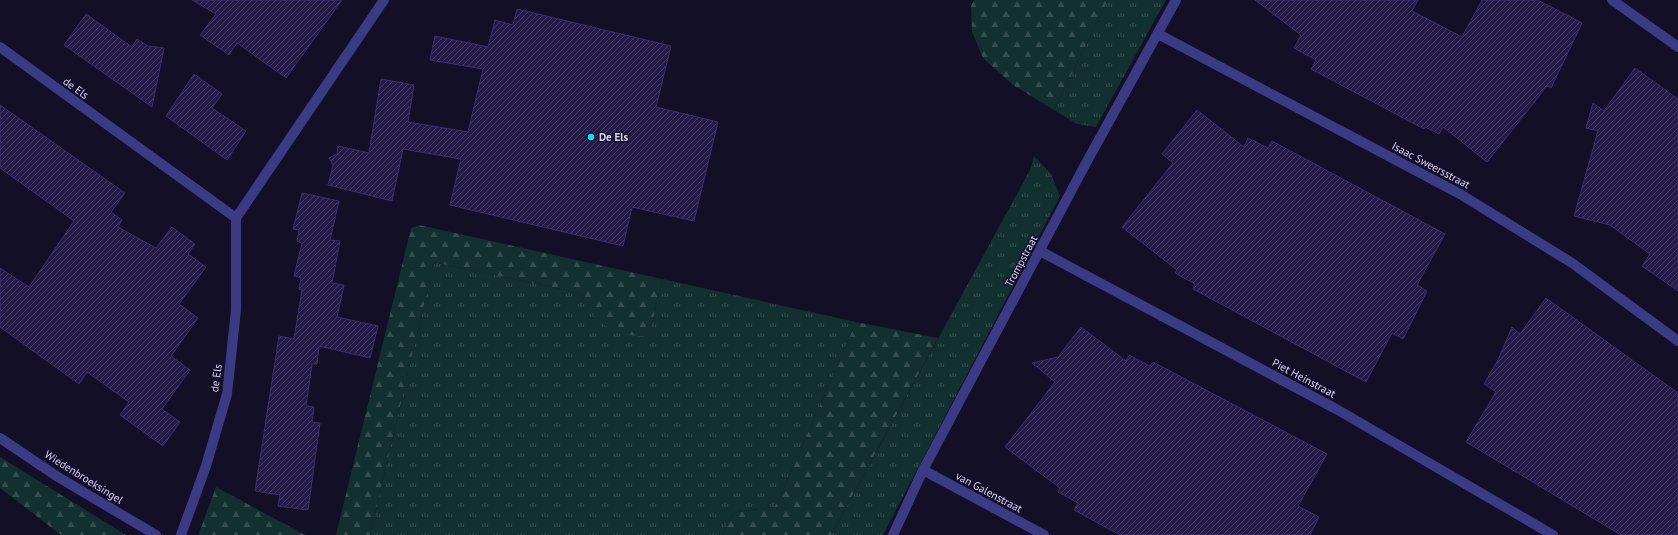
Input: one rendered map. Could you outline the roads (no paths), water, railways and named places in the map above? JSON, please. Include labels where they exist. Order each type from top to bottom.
[{"type":"street","points":[[236,218],[384,0]]},
{"type":"street","name":"Trompstraat","points":[[893,535],[923,470],[1085,165],[1176,0]]},
{"type":"street","points":[[1612,0],[1678,47]]},
{"type":"street","name":"Isaac Sweersstraat","points":[[1158,34],[1460,194],[1572,263],[1678,340]]},
{"type":"street","name":"de Els","points":[[0,48],[236,218],[236,310],[227,394],[206,466],[181,535]]},
{"type":"street","name":"Piet Heinstraat","points":[[1040,251],[1338,410],[1553,535]]},
{"type":"street","name":"Wiedenbroeksingel","points":[[0,438],[58,477],[156,535]]},
{"type":"street","name":"van Galenstraat","points":[[923,470],[1044,535]]},
{"type":"place","name":"De Els","points":[[591,137]]}]
